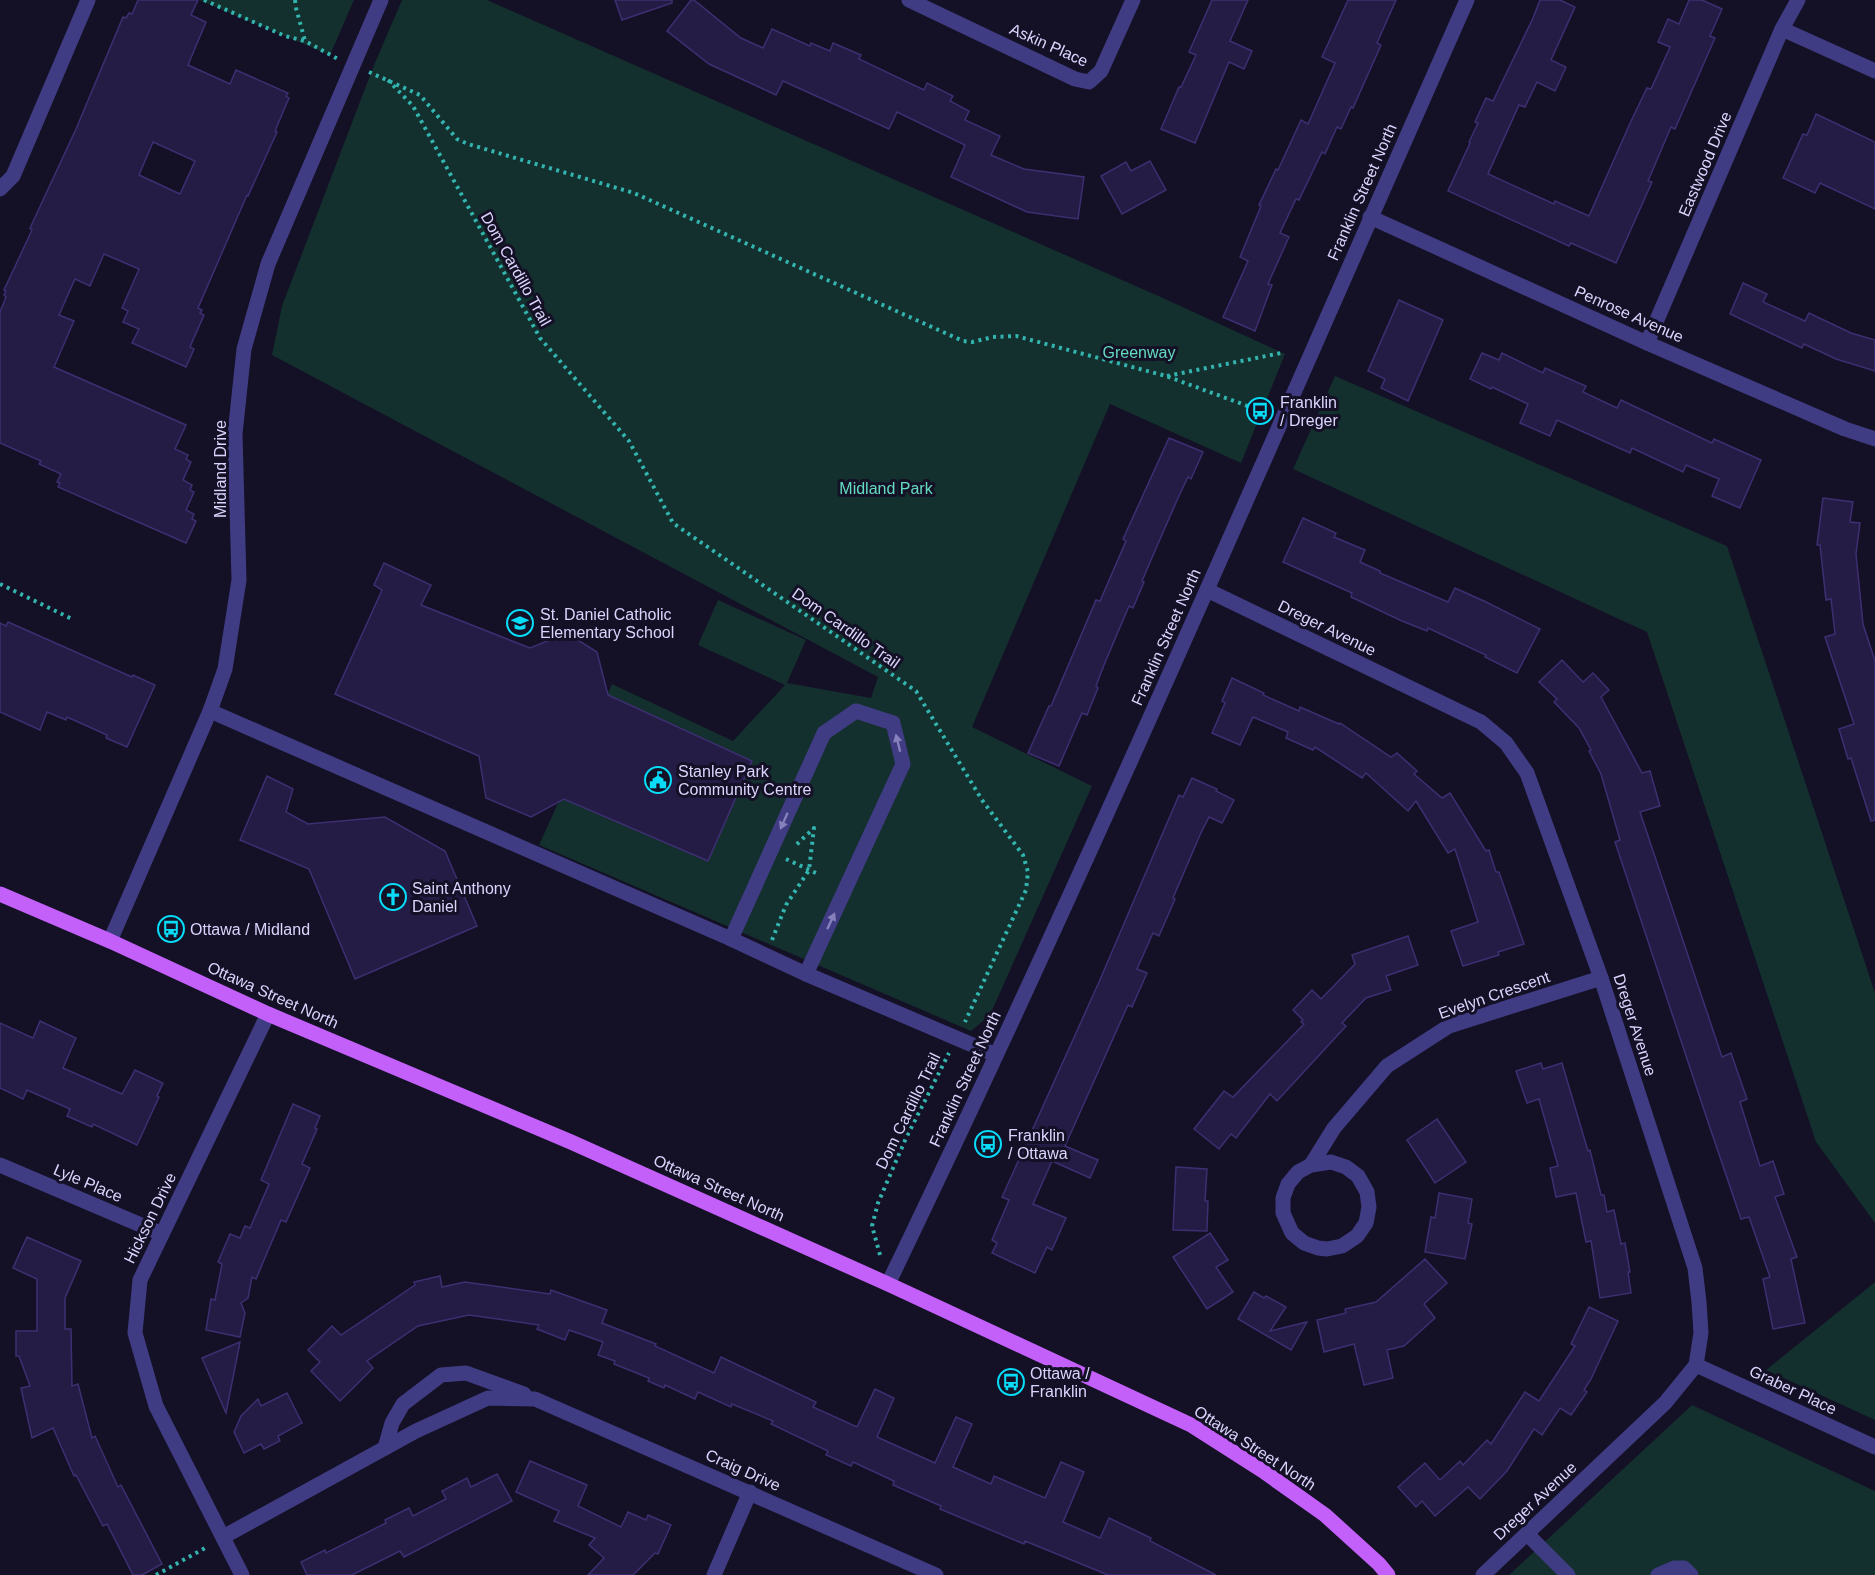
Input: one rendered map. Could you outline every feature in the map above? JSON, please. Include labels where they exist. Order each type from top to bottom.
[{"type":"main road","name":"Ottawa Street North","points":[[0,894],[110,941],[268,1014],[571,1142],[888,1284],[1191,1425],[1263,1471],[1325,1515],[1388,1575]]},
{"type":"street","points":[[0,189],[13,176],[88,0]]},
{"type":"street","name":"Midland Drive","points":[[110,941],[210,711],[225,669],[239,579],[235,435],[244,349],[268,264],[381,0]]},
{"type":"street","name":"Askin Place","points":[[909,0],[1075,79],[1089,82],[1101,71],[1133,0]]},
{"type":"street","name":"Franklin Street North","points":[[888,1284],[996,1055],[1207,590],[1467,0]]},
{"type":"street","name":"Eastwood Drive","points":[[1647,343],[1782,29],[1798,0]]},
{"type":"street","points":[[1782,29],[1875,71]]},
{"type":"street","name":"Penrose Avenue","points":[[1370,218],[1647,343],[1845,429],[1875,439]]},
{"type":"street","name":"Dreger Avenue","points":[[1207,590],[1481,722],[1506,743],[1527,773],[1601,978],[1695,1268],[1701,1333],[1696,1365],[1665,1403],[1483,1575]]},
{"type":"street","points":[[210,711],[806,974],[996,1055]]},
{"type":"street","points":[[731,939],[824,733],[856,711],[893,723],[903,764],[806,974]]},
{"type":"street","name":"Evelyn Crescent","points":[[1311,1165],[1331,1162],[1346,1167],[1358,1176],[1367,1192],[1369,1207],[1366,1223],[1357,1236],[1342,1246],[1327,1249],[1304,1243],[1292,1233],[1283,1213],[1283,1198],[1288,1184],[1298,1172],[1311,1165],[1334,1128],[1387,1066],[1449,1026],[1601,978]]},
{"type":"street","name":"Hickson Drive","points":[[242,1575],[156,1406],[135,1333],[140,1280],[268,1014]]},
{"type":"street","name":"Lyle Place","points":[[0,1165],[162,1233]]},
{"type":"street","name":"Graber Place","points":[[1696,1365],[1875,1447]]},
{"type":"street","name":"Craig Drive","points":[[385,1448],[392,1423],[403,1404],[441,1375],[466,1373],[535,1399],[936,1575]]},
{"type":"street","name":"Craig Drive","points":[[223,1537],[416,1431],[488,1398],[535,1399]]},
{"type":"street","points":[[714,1575],[750,1492]]},
{"type":"street","points":[[1527,1534],[1568,1575]]},
{"type":"street","points":[[1658,1575],[1674,1568],[1689,1571],[1691,1575]]},
{"type":"path","points":[[204,0],[285,36],[305,41],[340,60]]},
{"type":"path","points":[[295,0],[305,41]]},
{"type":"path","name":"Dom Cardillo Trail","points":[[367,71],[388,80],[413,106],[540,338],[629,441],[673,523],[916,691],[982,800],[1023,855],[1028,872],[1026,890],[957,1037],[906,1138],[878,1203],[872,1226],[888,1284]]},
{"type":"path","points":[[388,80],[420,95],[457,139],[468,144],[634,193],[963,341],[972,342],[993,337],[1016,336],[1166,376],[1282,420]]},
{"type":"path","points":[[1166,376],[1281,353]]},
{"type":"path","points":[[0,584],[72,619]]},
{"type":"path","points":[[765,954],[786,905],[810,870],[814,828],[784,858],[810,870],[818,874]]},
{"type":"path","points":[[156,1575],[197,1554],[223,1537]]},
{"type":"green space","points":[[199,0],[354,0],[330,55]]},
{"type":"green space","points":[[402,0],[487,0],[1285,354],[1241,463],[1110,404],[972,727],[1092,786],[990,1015],[971,1031],[539,845],[612,684],[733,741],[785,685],[698,645],[718,600],[806,640],[787,683],[871,698],[878,677],[272,355],[282,306],[374,65]]},
{"type":"green space","points":[[1335,376],[1727,546],[1875,993],[1875,1223],[1816,1142],[1647,632],[1293,469]]},
{"type":"green space","points":[[1874,1283],[1875,1420],[1766,1370]]},
{"type":"green space","points":[[1692,1405],[1875,1491],[1875,1575],[1509,1575]]},
{"type":"building","points":[[138,0],[198,0],[191,15],[206,22],[188,65],[230,84],[236,70],[288,93],[286,96],[289,98],[275,131],[277,132],[198,308],[204,315],[190,347],[194,349],[186,367],[132,343],[139,329],[123,322],[128,311],[122,308],[139,269],[104,254],[90,286],[75,279],[59,315],[74,321],[54,367],[186,425],[175,449],[188,455],[186,459],[191,462],[183,480],[192,485],[190,490],[194,492],[186,510],[194,514],[192,519],[196,521],[186,543],[58,487],[60,483],[57,482],[61,474],[39,464],[41,461],[0,443],[0,312],[6,297],[4,290],[123,17],[126,18],[129,13],[132,14]],"holes":[[[153,142],[195,161],[180,194],[139,175]]]},
{"type":"building","points":[[615,0],[672,0],[672,3],[622,20]]},
{"type":"building","points":[[691,0],[694,0],[741,38],[763,48],[772,29],[810,46],[811,43],[830,51],[833,43],[861,55],[859,59],[924,90],[927,83],[953,96],[950,101],[969,111],[965,120],[1000,136],[991,155],[1024,169],[1084,177],[1078,219],[1027,212],[951,177],[965,145],[897,112],[889,129],[783,81],[776,95],[709,64],[667,31]]},
{"type":"building","points":[[1212,0],[1248,0],[1230,41],[1252,51],[1244,69],[1229,62],[1195,143],[1161,129],[1196,55],[1189,52]]},
{"type":"building","points":[[1348,0],[1396,0],[1377,43],[1381,45],[1353,108],[1351,107],[1341,129],[1337,127],[1325,154],[1322,152],[1280,233],[1289,237],[1268,284],[1272,285],[1255,331],[1223,317],[1248,261],[1240,257],[1261,206],[1259,205],[1301,120],[1308,124],[1335,63],[1322,57]]},
{"type":"building","points":[[1540,0],[1560,0],[1575,7],[1551,60],[1566,67],[1555,91],[1537,82],[1525,107],[1519,105],[1488,174],[1554,204],[1555,201],[1589,216],[1631,121],[1647,88],[1651,89],[1670,47],[1658,42],[1668,19],[1679,24],[1689,0],[1702,0],[1722,9],[1710,36],[1715,38],[1675,129],[1671,127],[1648,181],[1652,182],[1616,263],[1571,243],[1569,246],[1448,191],[1470,143],[1478,123],[1475,122],[1486,98],[1493,101]]},
{"type":"building","points":[[1816,114],[1875,142],[1875,209],[1820,183],[1815,193],[1783,178],[1803,134],[1807,135]]},
{"type":"building","points":[[1150,161],[1166,190],[1122,214],[1101,176],[1126,162],[1131,171]]},
{"type":"building","points":[[1743,283],[1767,294],[1763,302],[1805,321],[1809,313],[1851,333],[1875,340],[1875,371],[1836,359],[1804,344],[1802,348],[1730,314]]},
{"type":"building","points":[[1399,300],[1443,320],[1408,401],[1381,388],[1385,379],[1368,371]]},
{"type":"building","points":[[1482,353],[1499,360],[1502,353],[1543,373],[1545,368],[1586,386],[1583,392],[1617,408],[1621,400],[1712,443],[1714,439],[1761,460],[1740,508],[1712,496],[1719,479],[1686,465],[1683,472],[1632,448],[1630,453],[1557,420],[1550,436],[1520,423],[1528,404],[1470,379]]},
{"type":"building","points":[[1169,438],[1203,452],[1191,479],[1188,477],[1178,498],[1142,581],[1144,582],[1133,608],[1129,606],[1104,665],[1087,715],[1082,713],[1059,766],[1028,753],[1051,706],[1096,600],[1100,601],[1126,541],[1123,539]]},
{"type":"building","points":[[1823,498],[1853,502],[1850,522],[1860,523],[1856,554],[1863,624],[1875,661],[1875,820],[1871,821],[1851,758],[1848,759],[1839,729],[1854,724],[1825,637],[1835,634],[1831,599],[1826,600],[1820,545],[1817,545]]},
{"type":"building","points":[[1303,518],[1336,533],[1334,537],[1365,550],[1360,562],[1380,573],[1448,602],[1455,588],[1540,629],[1517,673],[1485,657],[1486,655],[1428,628],[1427,631],[1402,621],[1351,597],[1352,593],[1283,562]]},
{"type":"building","points":[[384,563],[431,585],[421,605],[530,648],[567,633],[597,652],[608,695],[752,761],[708,861],[564,799],[531,817],[486,798],[479,756],[335,694],[382,590],[374,585]]},
{"type":"building","points":[[8,622],[155,685],[127,747],[67,717],[66,720],[47,712],[40,730],[0,712],[0,623],[6,626]]},
{"type":"building","points":[[1562,660],[1583,682],[1593,673],[1609,690],[1601,697],[1642,773],[1650,771],[1660,806],[1640,812],[1722,1057],[1731,1053],[1747,1099],[1740,1102],[1760,1166],[1773,1161],[1784,1194],[1775,1197],[1797,1257],[1791,1259],[1805,1323],[1773,1329],[1763,1279],[1770,1277],[1749,1217],[1741,1219],[1705,1113],[1615,842],[1620,840],[1601,774],[1579,728],[1554,702],[1557,699],[1539,682]]},
{"type":"building","points":[[1232,678],[1299,711],[1300,707],[1340,723],[1391,757],[1397,753],[1417,771],[1414,774],[1442,798],[1450,793],[1486,851],[1489,850],[1524,944],[1498,952],[1499,955],[1463,966],[1451,931],[1478,922],[1455,849],[1448,853],[1416,801],[1408,811],[1366,773],[1362,778],[1315,747],[1313,750],[1286,738],[1288,732],[1253,717],[1240,745],[1212,733],[1225,703],[1222,701]]},
{"type":"building","name":"Saint Anthony Daniel","points":[[267,776],[293,789],[286,812],[308,824],[385,817],[445,851],[477,926],[355,979],[309,869],[240,840]]},
{"type":"building","points":[[1192,778],[1217,789],[1216,791],[1234,800],[1222,823],[1209,817],[1200,835],[1159,936],[1153,933],[1137,969],[1147,973],[1132,1007],[1128,1005],[1065,1146],[1098,1160],[1090,1178],[1052,1161],[1033,1204],[1066,1218],[1052,1250],[1047,1247],[1035,1273],[992,1253],[997,1243],[992,1240],[1009,1200],[1002,1197],[1099,982],[1179,795],[1183,797]]},
{"type":"building","points":[[1408,936],[1418,965],[1386,976],[1391,990],[1366,998],[1342,1023],[1346,1026],[1277,1101],[1270,1094],[1236,1138],[1231,1134],[1219,1149],[1194,1129],[1224,1091],[1233,1097],[1304,1024],[1293,1010],[1312,990],[1321,999],[1355,964],[1352,955]]},
{"type":"building","points":[[40,1021],[76,1038],[63,1068],[122,1094],[135,1070],[163,1083],[137,1145],[93,1124],[92,1127],[67,1116],[70,1109],[27,1090],[23,1099],[0,1088],[0,1023],[33,1038]]},
{"type":"building","points":[[1541,1063],[1543,1069],[1562,1063],[1588,1151],[1590,1150],[1601,1195],[1604,1195],[1607,1212],[1614,1210],[1621,1244],[1625,1243],[1631,1293],[1600,1298],[1591,1241],[1586,1242],[1576,1193],[1556,1197],[1550,1168],[1558,1166],[1539,1099],[1527,1103],[1516,1071]]},
{"type":"building","points":[[293,1104],[320,1116],[302,1164],[310,1168],[286,1222],[281,1220],[256,1279],[252,1277],[248,1298],[241,1303],[245,1313],[240,1337],[206,1330],[211,1299],[215,1300],[222,1264],[218,1262],[230,1234],[240,1238],[245,1226],[250,1228],[269,1184],[261,1180]]},
{"type":"building","points":[[1437,1119],[1466,1162],[1435,1183],[1407,1140]]},
{"type":"building","points":[[1176,1167],[1207,1169],[1205,1201],[1208,1201],[1207,1231],[1173,1230]]},
{"type":"building","points":[[1439,1193],[1472,1199],[1468,1223],[1472,1224],[1465,1259],[1425,1252],[1431,1217],[1435,1218]]},
{"type":"building","points":[[1210,1233],[1228,1260],[1216,1267],[1233,1292],[1207,1309],[1173,1257]]},
{"type":"building","points":[[27,1237],[81,1261],[65,1298],[65,1329],[71,1329],[72,1386],[78,1384],[92,1438],[95,1436],[118,1487],[121,1485],[162,1564],[142,1575],[133,1575],[107,1524],[103,1526],[76,1475],[74,1476],[53,1428],[32,1438],[21,1388],[30,1386],[19,1356],[16,1356],[16,1331],[37,1331],[37,1279],[13,1268]]},
{"type":"building","points":[[1425,1259],[1447,1283],[1424,1304],[1435,1318],[1404,1346],[1387,1350],[1393,1378],[1364,1385],[1354,1344],[1324,1352],[1317,1320],[1346,1313],[1345,1309],[1376,1302]]},
{"type":"building","points":[[440,1276],[442,1287],[465,1282],[550,1294],[551,1290],[607,1310],[602,1323],[656,1344],[655,1346],[714,1373],[721,1357],[816,1402],[813,1407],[857,1427],[875,1389],[894,1398],[877,1437],[935,1463],[956,1417],[972,1424],[953,1467],[991,1484],[994,1476],[1045,1498],[1061,1462],[1084,1472],[1063,1522],[1100,1538],[1109,1518],[1151,1538],[1150,1541],[1216,1575],[1108,1575],[1025,1541],[1024,1544],[940,1509],[941,1506],[893,1485],[894,1481],[853,1462],[851,1466],[826,1455],[828,1451],[771,1424],[773,1421],[732,1404],[731,1407],[698,1392],[695,1399],[665,1385],[664,1388],[648,1381],[649,1378],[598,1355],[603,1342],[569,1330],[565,1340],[537,1329],[539,1325],[469,1315],[418,1326],[367,1361],[373,1368],[340,1401],[311,1371],[320,1362],[308,1350],[332,1326],[341,1335],[415,1285],[414,1282]]},
{"type":"building","points":[[1254,1292],[1286,1307],[1270,1331],[1307,1322],[1291,1350],[1238,1319]]},
{"type":"building","points":[[1589,1307],[1618,1321],[1584,1390],[1587,1392],[1571,1415],[1560,1408],[1542,1435],[1534,1429],[1507,1471],[1480,1499],[1468,1487],[1435,1516],[1422,1501],[1416,1507],[1398,1487],[1425,1463],[1440,1480],[1460,1461],[1463,1465],[1487,1440],[1491,1444],[1525,1392],[1539,1401],[1575,1346],[1571,1344]]},
{"type":"building","points":[[240,1342],[226,1413],[202,1358]]},
{"type":"building","points":[[287,1393],[302,1423],[278,1436],[280,1441],[264,1449],[261,1444],[244,1453],[234,1432],[241,1416],[258,1399],[261,1406]]},
{"type":"building","points":[[530,1461],[587,1485],[578,1506],[621,1527],[628,1512],[646,1520],[648,1515],[671,1525],[658,1554],[655,1553],[633,1575],[588,1575],[604,1558],[589,1545],[595,1538],[554,1521],[559,1511],[516,1492]]},
{"type":"building","points":[[497,1474],[512,1501],[404,1557],[400,1551],[352,1575],[307,1575],[301,1562],[325,1550],[326,1553],[386,1523],[385,1520],[409,1508],[413,1516],[446,1499],[442,1491],[467,1478],[471,1487]]},
{"type":"place","name":"Franklin / Dreger","points":[[1260,411]]},
{"type":"place","name":"St. Daniel Catholic Elementary School","points":[[520,623]]},
{"type":"place","name":"Stanley Park Community Centre","points":[[658,780]]},
{"type":"place","name":"Saint Anthony Daniel","points":[[393,897]]},
{"type":"place","name":"Ottawa / Midland","points":[[171,929]]},
{"type":"place","name":"Franklin / Ottawa","points":[[988,1144]]},
{"type":"place","name":"Ottawa / Franklin","points":[[1011,1382]]},
{"type":"park label","name":"Greenway","points":[[1139,352]]},
{"type":"park label","name":"Midland Park","points":[[886,488]]}]
